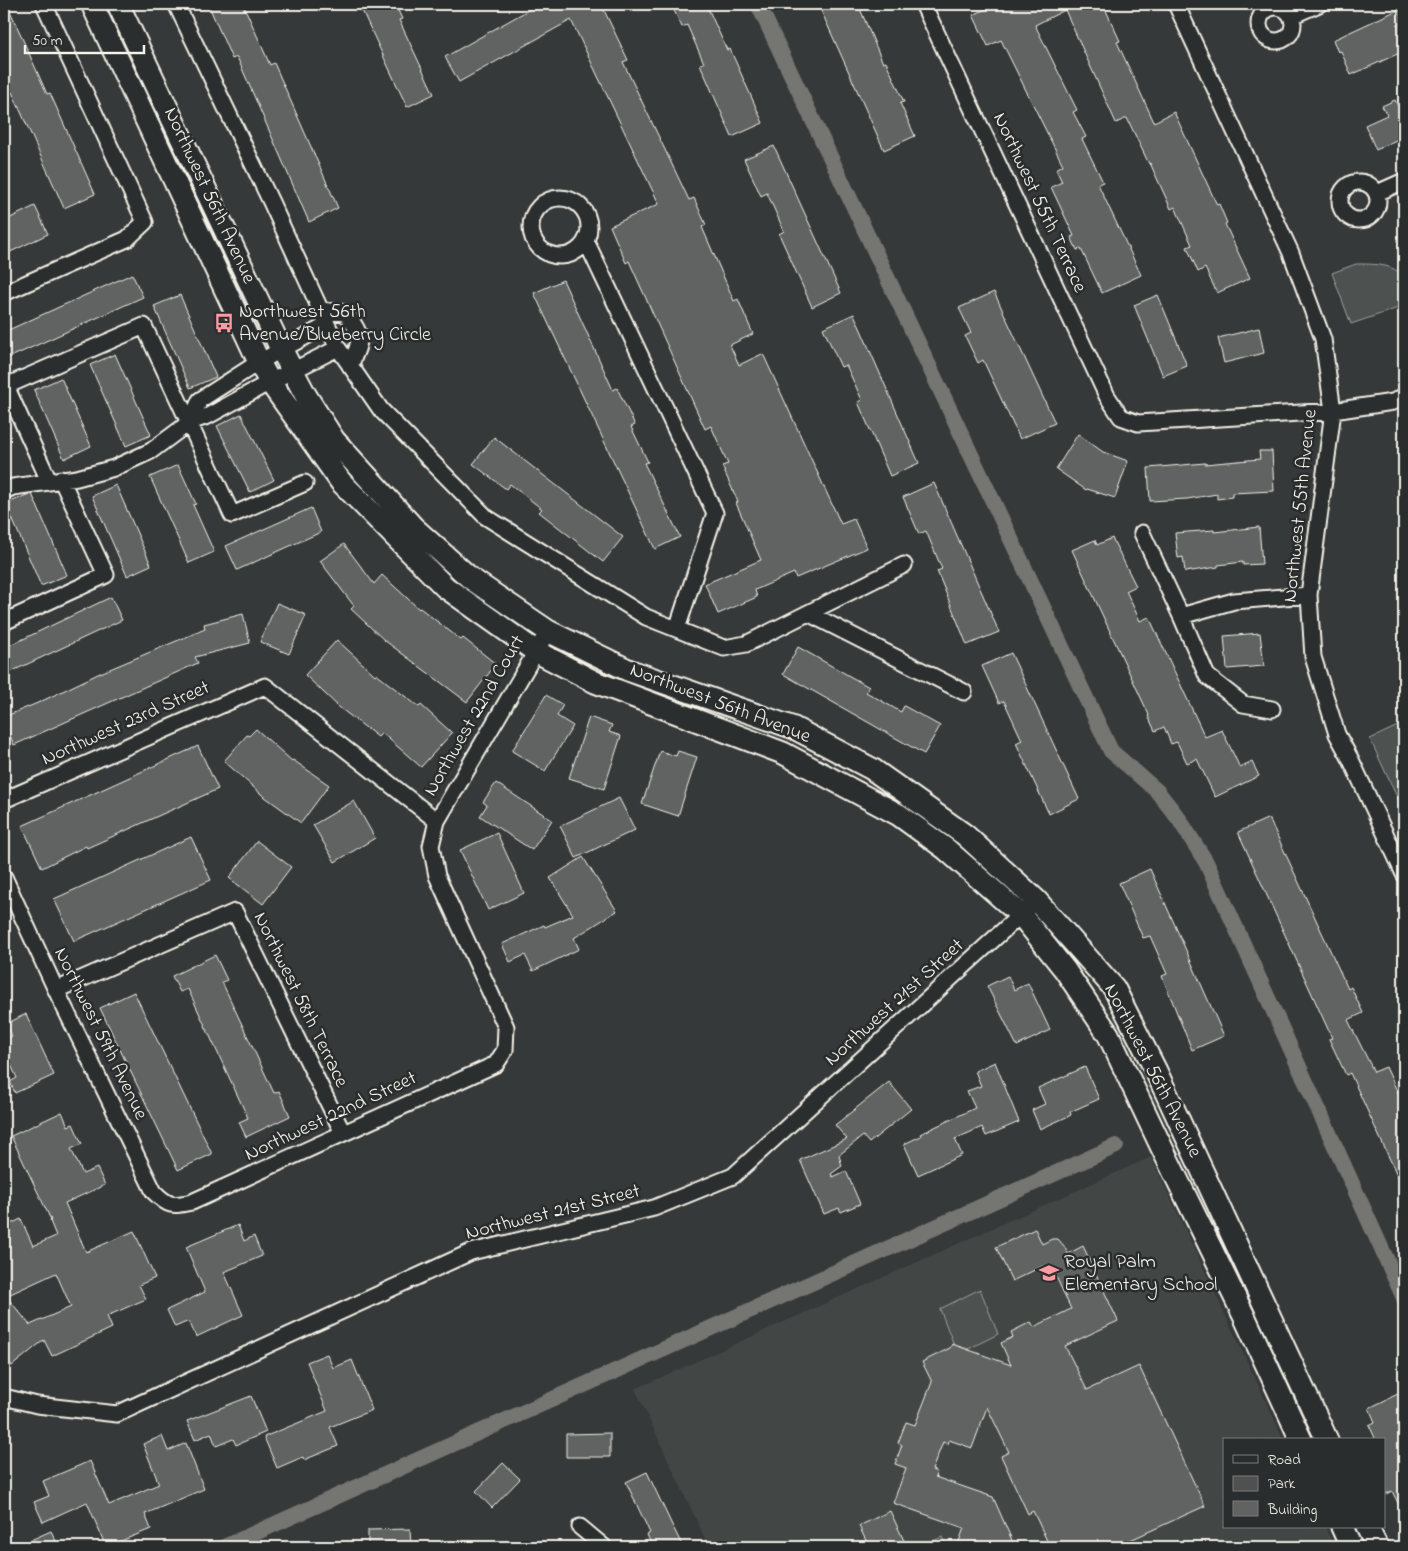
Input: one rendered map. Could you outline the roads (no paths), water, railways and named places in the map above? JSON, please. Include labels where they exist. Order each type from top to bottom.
[{"type":"street","points":[[4,293],[127,239],[145,222],[44,4]]},
{"type":"street","name":"Northwest 56th Avenue","points":[[92,4],[258,362],[270,382],[341,482],[445,587],[535,651],[595,682],[783,753],[899,815],[941,845],[1021,915],[1065,970],[1108,1034],[1160,1146],[1245,1318],[1300,1438]]},
{"type":"street","name":"Northwest 56th Avenue","points":[[118,4],[280,349],[334,440],[413,527],[470,578],[548,631],[628,670],[794,728],[872,769],[965,835],[1036,900],[1114,988],[1156,1071],[1326,1438]]},
{"type":"street","points":[[176,4],[271,202],[338,348],[381,410],[486,517],[646,617],[724,648],[746,644],[904,565]]},
{"type":"street","name":"Northwest 55th Terrace","points":[[923,4],[1107,396],[1121,418],[1138,423],[1333,411]]},
{"type":"street","name":"Northwest 55th Avenue","points":[[1176,4],[1291,253],[1323,339],[1333,411],[1308,595],[1313,657],[1337,734],[1404,874]]},
{"type":"street","points":[[1291,16],[1318,4]]},
{"type":"street","points":[[1377,193],[1404,180]]},
{"type":"street","points":[[588,236],[715,513],[677,629]]},
{"type":"street","points":[[321,310],[345,313],[356,326],[360,343],[350,366]]},
{"type":"street","points":[[4,622],[106,575],[6,386],[144,326],[232,515],[305,483]]},
{"type":"street","points":[[190,422],[200,400],[280,349],[327,326]]},
{"type":"street","points":[[4,491],[13,487],[94,474],[114,468],[151,451],[190,422],[208,416],[292,370],[338,348]]},
{"type":"street","points":[[1333,411],[1393,402],[1404,396]]},
{"type":"street","points":[[1142,533],[1207,676],[1243,704],[1272,709]]},
{"type":"street","points":[[1181,616],[1234,601],[1308,595]]},
{"type":"street","points":[[808,613],[964,692]]},
{"type":"street","name":"Northwest 22nd Court","points":[[505,1050],[506,1027],[437,876],[431,846],[437,821],[548,631]]},
{"type":"street","name":"Northwest 23rd Street","points":[[4,800],[265,686],[437,821]]},
{"type":"street","name":"Northwest 59th Avenue","points":[[4,877],[56,990],[154,1192],[166,1204]]},
{"type":"street","name":"Northwest 21st Street","points":[[4,1397],[37,1406],[117,1414],[471,1252],[654,1208],[733,1176],[1036,900]]},
{"type":"street","name":"Northwest 58th Terrace","points":[[56,990],[235,912],[343,1132]]},
{"type":"street","name":"Northwest 22nd Street","points":[[166,1204],[177,1205],[192,1202],[496,1064],[505,1050]]},
{"type":"street","points":[[580,1527],[604,1547]]},
{"type":"street","points":[[1342,1528],[1351,1547]]},
{"type":"street","points":[[1368,1528],[1377,1547]]},
{"type":"waterway","points":[[758,4],[1111,751],[1157,791],[1179,819],[1206,862],[1404,1298]]},
{"type":"waterway","points":[[224,1547],[1116,1146]]},
{"type":"place","name":"Northwest 56th Avenue/Blueberry Circle","points":[[224,323]]},
{"type":"place","name":"Royal Palm Elementary School","points":[[1049,1273]]}]
